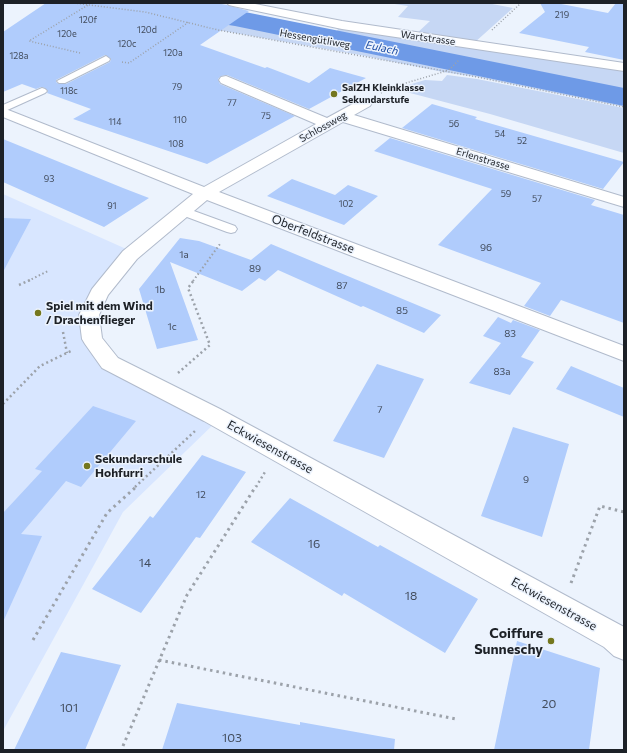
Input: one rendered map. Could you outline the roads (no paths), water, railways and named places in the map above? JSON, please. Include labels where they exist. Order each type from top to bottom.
[{"type":"street","name":"Wartstrasse","points":[[233,3],[348,26],[624,68]]},
{"type":"street","name":"Erlenstrasse","points":[[226,80],[336,120],[624,202]]},
{"type":"street","name":"Schlossweg","points":[[205,193],[365,103]]},
{"type":"street","name":"Oberfeldstrasse","points":[[3,112],[205,193],[624,354]]},
{"type":"street","name":"Eckwiesenstrasse","points":[[205,193],[130,255],[99,293],[89,315],[92,339],[110,363],[212,415],[614,637],[624,646]]},
{"type":"lane","points":[[62,81],[106,59]]},
{"type":"lane","points":[[3,109],[42,91]]},
{"type":"lane","points":[[183,211],[231,229]]},
{"type":"waterway","name":"Eulach","points":[[139,3],[235,18],[624,97]]},
{"type":"place","name":"SalZH Kleinklasse Sekundarstufe","points":[[334,94]]},
{"type":"place","name":"Spiel mit dem Wind / Drachenflieger","points":[[38,313]]},
{"type":"place","name":"Sekundarschule Hohfurri","points":[[87,466]]},
{"type":"place","name":"Coiffure Sunneschy","points":[[551,641]]}]
